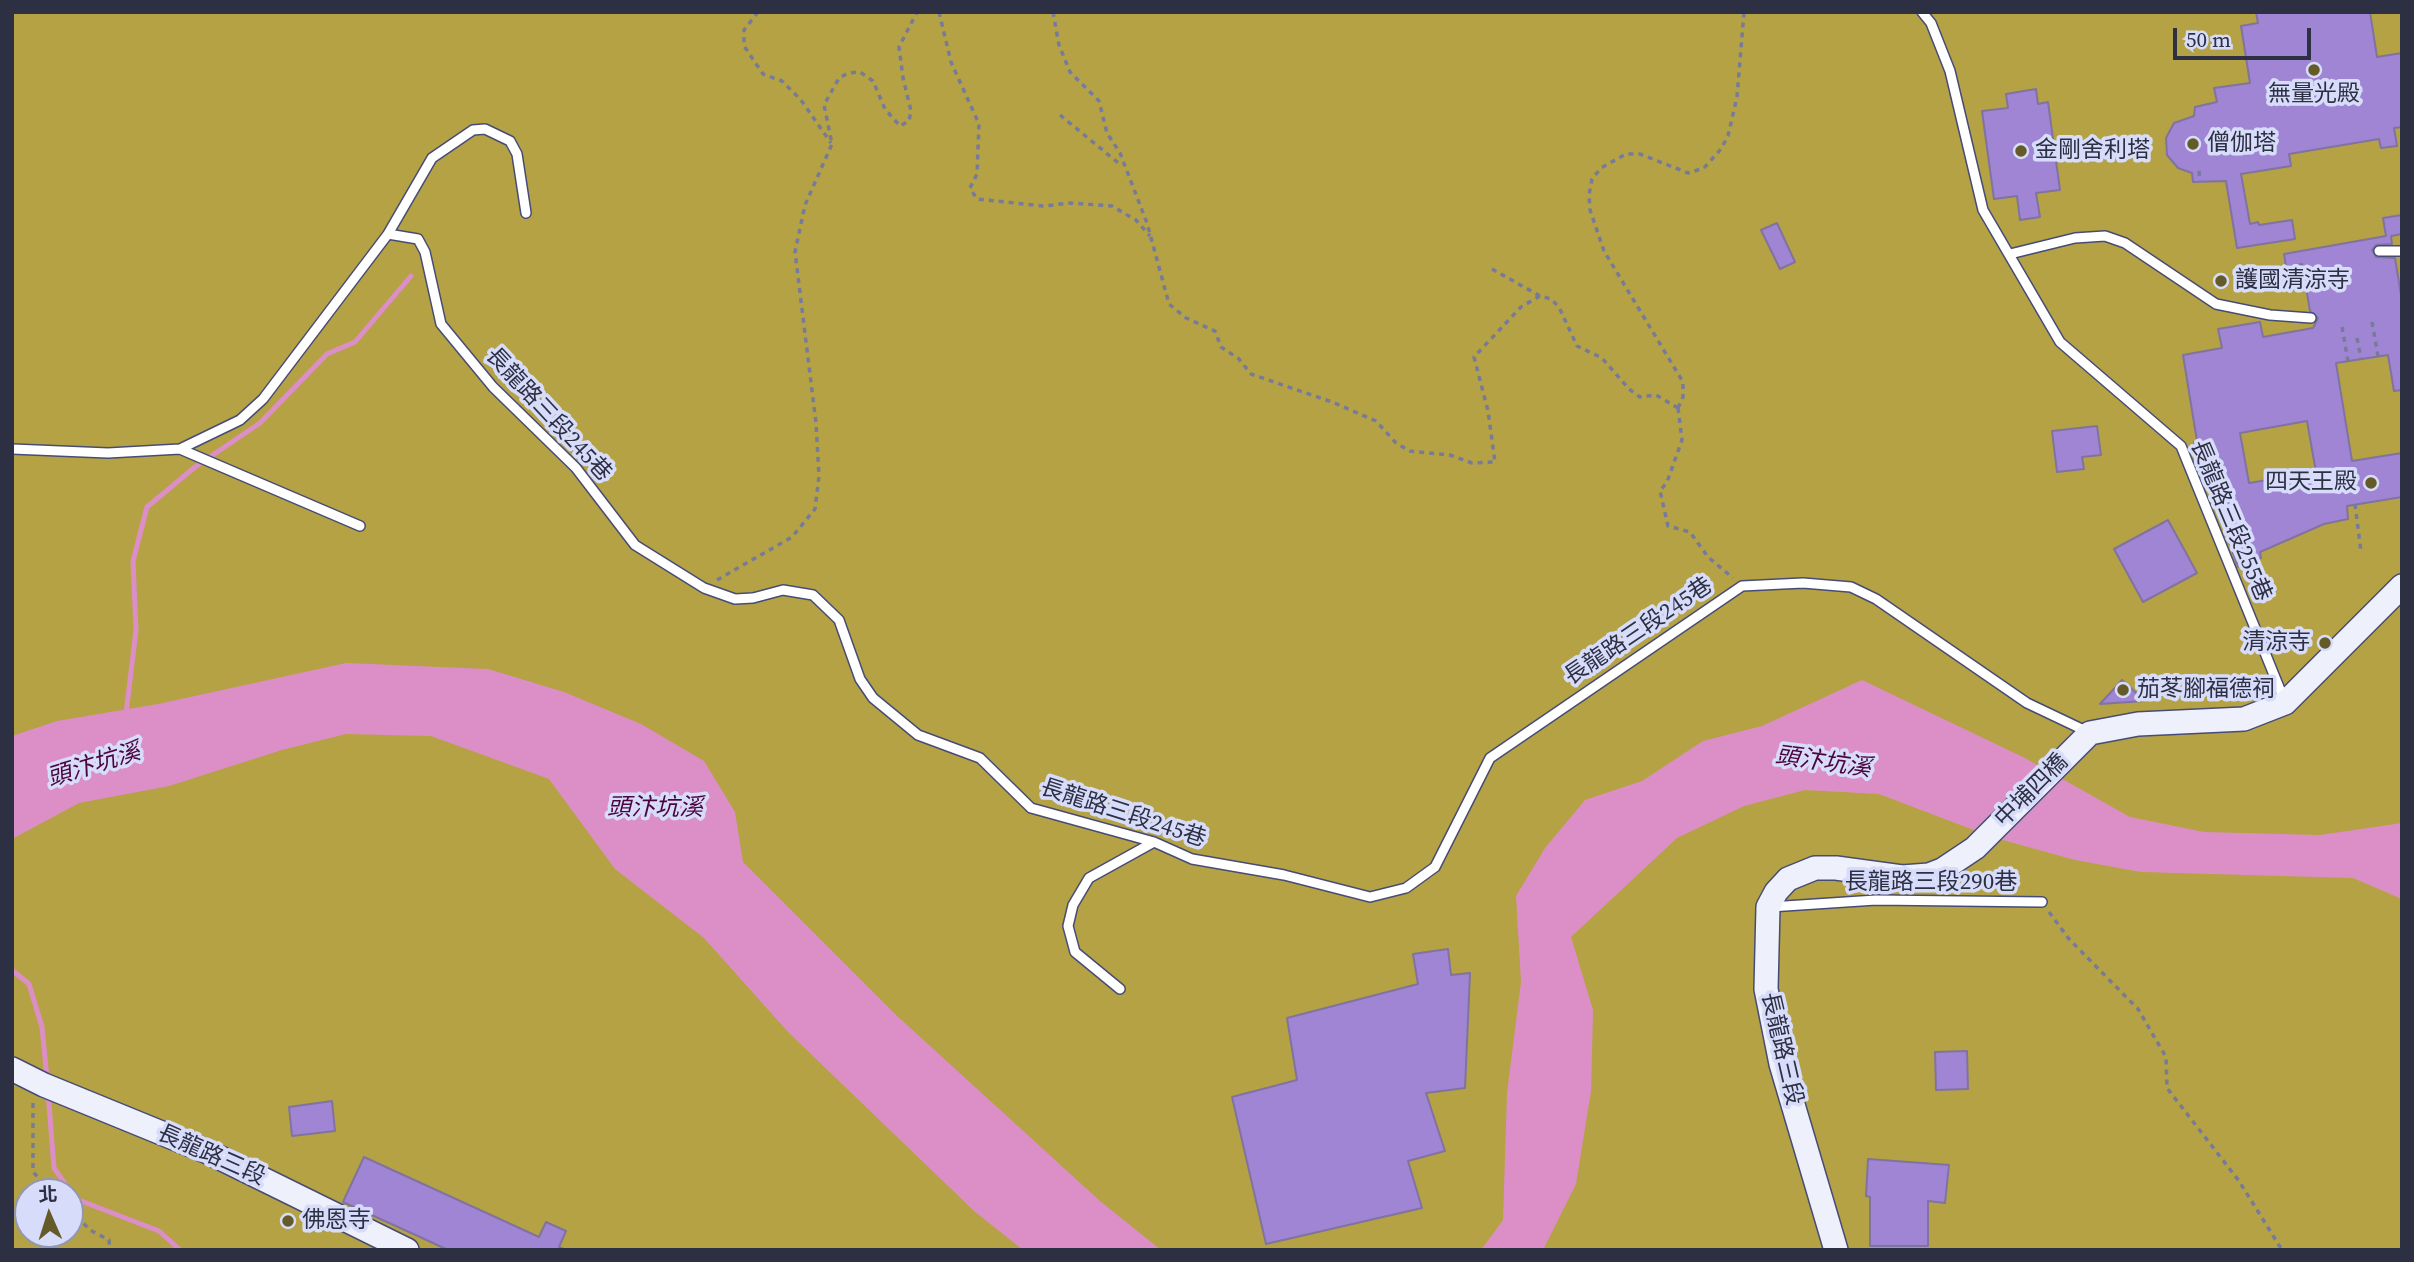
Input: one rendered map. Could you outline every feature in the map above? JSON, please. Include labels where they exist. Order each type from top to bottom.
[{"type":"main road","points":[[2090,733],[2138,724],[2244,719],[2286,704],[2402,586]]},
{"type":"main road","name":"中埔四橋","points":[[1768,907],[1776,892],[1788,879],[1815,868],[1836,868],[1902,877],[1929,875],[1949,866],[1975,848],[2090,733]]},
{"type":"main road","name":"長龍路三段","points":[[1768,907],[1766,989],[1773,1027],[1781,1064],[1836,1250]]},
{"type":"main road","name":"長龍路三段","points":[[12,1069],[208,1152],[407,1250]]},
{"type":"lane","name":"長龍路三段255巷","points":[[1922,12],[1931,23],[1950,71],[1983,210],[2060,342],[2181,446],[2286,704]]},
{"type":"lane","points":[[12,449],[108,453],[180,449],[240,420],[263,399],[388,233],[432,158],[473,130],[485,129],[510,141],[517,154],[526,213]]},
{"type":"lane","name":"長龍路三段245巷","points":[[388,233],[418,239],[425,252],[441,324],[493,387],[576,468],[635,545],[704,587],[735,599],[783,590],[813,595],[839,620],[860,679],[873,698],[918,735],[980,758],[1031,808],[1154,842],[1192,859],[1284,875],[1370,897],[1406,888],[1435,867],[1490,758],[1742,586],[1802,583],[1852,587],[1876,599],[2027,704],[2090,733]]},
{"type":"lane","points":[[2010,254],[2075,238],[2105,236],[2125,243],[2216,304],[2270,315],[2311,318]]},
{"type":"lane","points":[[2379,251],[2402,251]]},
{"type":"lane","points":[[180,449],[360,526]]},
{"type":"lane","points":[[1119,989],[1075,951],[1068,926],[1073,905],[1089,878],[1154,842]]},
{"type":"lane","name":"長龍路三段290巷","points":[[1768,907],[1876,900],[2042,902]]},
{"type":"path","points":[[758,12],[744,30],[744,46],[763,74],[782,82],[801,100],[832,144]]},
{"type":"path","points":[[704,587],[792,537],[815,509],[819,476],[817,423],[795,252],[805,205],[832,144],[824,105],[839,78],[848,73],[860,72],[873,81],[885,109],[900,126],[909,121],[911,111],[902,78],[900,47],[917,12]]},
{"type":"path","points":[[939,12],[951,62],[979,124],[977,174],[970,188],[977,199],[1043,206],[1071,203],[1112,206],[1136,220],[1150,236]]},
{"type":"path","points":[[1053,12],[1059,45],[1070,72],[1099,101],[1107,133],[1119,153],[1150,236],[1169,304],[1186,318],[1215,331],[1221,347],[1239,359],[1251,374],[1332,402],[1376,421],[1396,443],[1410,451],[1450,455],[1472,463],[1494,462],[1493,433],[1474,357],[1521,307],[1540,296]]},
{"type":"path","points":[[1742,586],[1708,557],[1690,532],[1668,526],[1660,491],[1667,482],[1682,440],[1678,408],[1683,397],[1683,382],[1604,251],[1590,210],[1589,195],[1592,179],[1601,168],[1626,154],[1640,154],[1688,173],[1704,168],[1721,149],[1728,136],[1737,97],[1744,12]]},
{"type":"path","points":[[1060,115],[1123,167]]},
{"type":"path","points":[[2199,171],[2200,182]]},
{"type":"path","points":[[1492,269],[1525,289],[1551,299],[1559,307],[1577,346],[1602,358],[1629,390],[1640,397],[1656,395],[1678,408]]},
{"type":"path","points":[[2372,322],[2378,356]]},
{"type":"path","points":[[2342,327],[2348,361]]},
{"type":"path","points":[[2357,338],[2361,359]]},
{"type":"path","points":[[2355,504],[2361,552]]},
{"type":"path","name":"長龍路三段290巷","points":[[2042,902],[2069,939],[2138,1009],[2166,1058],[2167,1088],[2239,1181],[2282,1250]]},
{"type":"path","points":[[33,1080],[33,1172],[39,1178]]},
{"type":"path","points":[[84,1224],[109,1240],[110,1250]]},
{"type":"shaded area","points":[[12,12],[2402,12],[2402,1250],[12,1250]]},
{"type":"water","name":"頭汴坑溪","points":[[346,663],[488,669],[564,692],[641,724],[704,761],[735,812],[743,862],[895,1014],[1100,1201],[1161,1250],[1023,1250],[974,1211],[788,1032],[704,938],[615,869],[549,779],[431,736],[346,734],[282,750],[169,786],[79,803],[12,839],[12,736],[57,721],[158,704]]},
{"type":"water","name":"頭汴坑溪","points":[[1862,680],[2025,758],[2130,817],[2204,832],[2320,835],[2402,823],[2402,899],[2353,878],[2141,872],[2075,860],[1992,837],[1879,794],[1805,790],[1744,806],[1677,838],[1571,937],[1593,1010],[1591,1091],[1576,1184],[1543,1250],[1481,1250],[1503,1220],[1507,1093],[1521,982],[1516,896],[1545,848],[1585,800],[1642,781],[1703,741],[1762,726]]},
{"type":"building","points":[[2256,12],[2370,12],[2377,57],[2402,53],[2402,127],[2394,128],[2397,146],[2381,148],[2379,139],[2289,154],[2291,166],[2241,174],[2250,224],[2292,220],[2295,239],[2237,248],[2226,181],[2193,182],[2192,173],[2178,168],[2167,155],[2166,138],[2174,123],[2194,116],[2195,107],[2217,102],[2214,88],[2250,83],[2241,26],[2258,23]]},
{"type":"building","name":"金剛舍利塔","points":[[2036,89],[2038,104],[2048,102],[2060,190],[2036,193],[2040,217],[2020,220],[2017,196],[1994,199],[1982,111],[2008,108],[2006,94]]},
{"type":"building","points":[[2402,215],[2402,234],[2391,236],[2392,244],[2376,245],[2372,250],[2376,257],[2395,258],[2402,301],[2402,390],[2394,391],[2388,355],[2336,363],[2352,461],[2402,453],[2402,497],[2347,506],[2348,519],[2324,524],[2260,552],[2261,558],[2238,567],[2194,442],[2197,441],[2183,355],[2222,348],[2218,329],[2260,322],[2263,337],[2313,328],[2318,318],[2310,311],[2302,264],[2286,267],[2284,254],[2386,236],[2383,218]],"holes":[[[2307,421],[2316,472],[2249,483],[2240,433]]]},
{"type":"building","points":[[1777,223],[1795,262],[1780,269],[1761,230]]},
{"type":"building","points":[[2097,426],[2101,455],[2082,457],[2084,469],[2057,472],[2052,431]]},
{"type":"building","points":[[2168,520],[2197,573],[2143,602],[2114,549]]},
{"type":"building","name":"茄苳腳福德祠","points":[[2122,680],[2145,701],[2100,704]]},
{"type":"building","points":[[1448,949],[1451,975],[1470,973],[1465,1088],[1426,1093],[1445,1151],[1408,1161],[1422,1208],[1266,1244],[1232,1097],[1297,1080],[1287,1018],[1418,984],[1413,954]]},
{"type":"building","points":[[1967,1051],[1968,1089],[1936,1090],[1935,1052]]},
{"type":"building","points":[[332,1101],[335,1131],[292,1136],[289,1107]]},
{"type":"building","points":[[364,1157],[539,1237],[546,1222],[566,1231],[559,1247],[566,1250],[448,1250],[343,1202]]},
{"type":"building","points":[[1868,1159],[1949,1165],[1945,1203],[1928,1201],[1928,1246],[1870,1246],[1870,1197],[1866,1196]]},
{"type":"waterway","points":[[126,714],[136,630],[133,561],[147,507],[195,467],[260,423],[327,354],[355,342],[411,276]]},
{"type":"waterway","points":[[12,970],[29,984],[42,1027],[47,1079]]},
{"type":"waterway","points":[[48,1092],[54,1168],[76,1199],[159,1231],[180,1250]]},
{"type":"place","name":"無量光殿","points":[[2314,70]]},
{"type":"place","name":"僧伽塔","points":[[2193,144]]},
{"type":"place","name":"金剛舍利塔","points":[[2021,151]]},
{"type":"place","name":"護國清涼寺","points":[[2221,281]]},
{"type":"place","name":"四天王殿","points":[[2371,483]]},
{"type":"place","name":"清涼寺","points":[[2325,643]]},
{"type":"place","name":"茄苳腳福德祠","points":[[2123,690]]},
{"type":"place","name":"佛恩寺","points":[[288,1221]]}]
